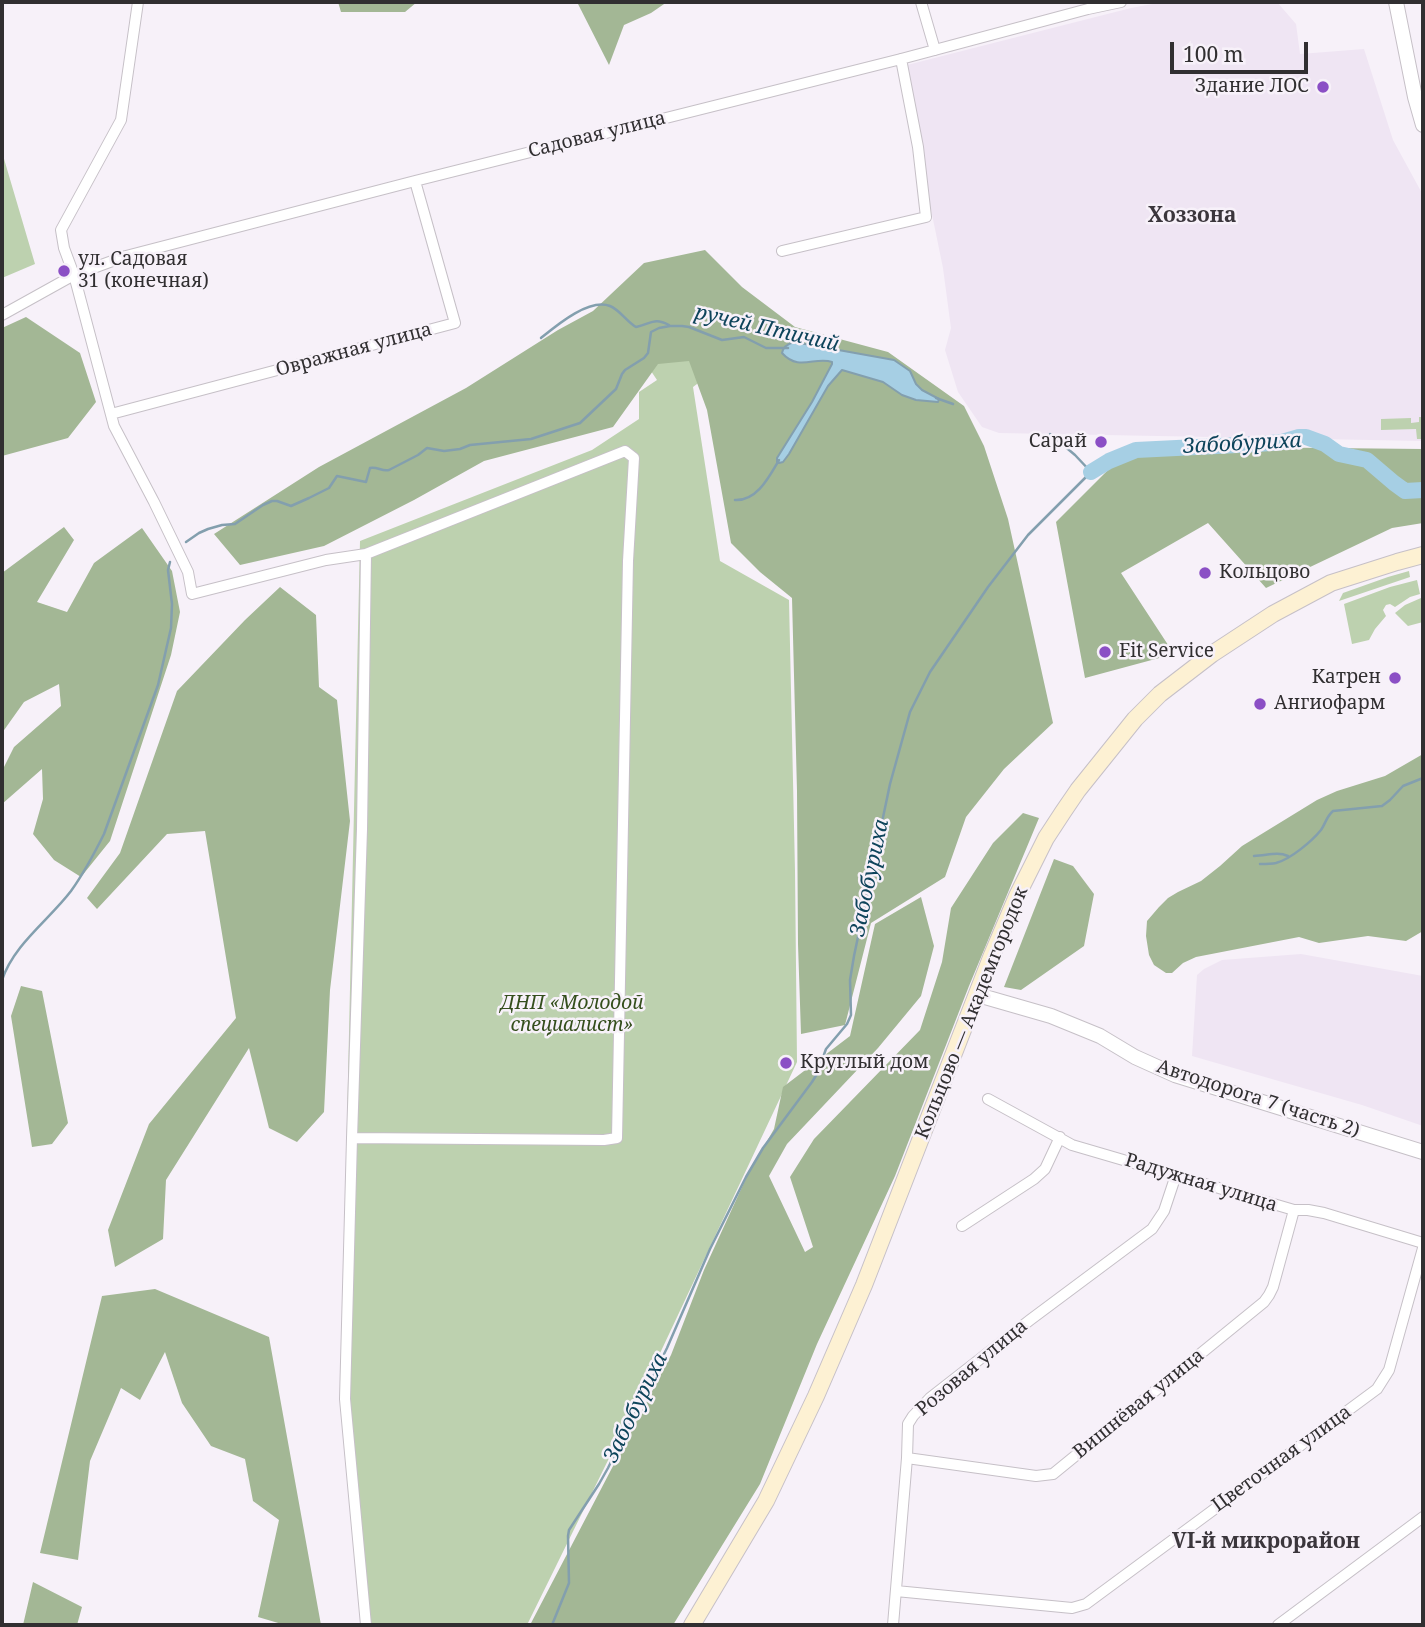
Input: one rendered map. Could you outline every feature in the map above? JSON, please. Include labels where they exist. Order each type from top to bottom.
[{"type":"main road","name":"Кольцово — Академгородок","points":[[692,1625],[766,1501],[816,1396],[864,1284],[1017,896],[1046,838],[1079,790],[1135,719],[1160,694],[1212,654],[1273,614],[1331,583],[1423,555]]},
{"type":"street","points":[[138,2],[121,120],[61,230],[114,426],[188,572],[192,594],[326,560],[366,554],[625,451],[634,457],[628,561],[617,1138],[352,1138]]},
{"type":"street","points":[[921,2],[935,50]]},
{"type":"street","name":"Садовая улица","points":[[2,315],[74,275],[126,256],[1121,2]]},
{"type":"street","points":[[1396,2],[1423,125]]},
{"type":"street","points":[[782,251],[926,217],[918,147],[901,59]]},
{"type":"street","name":"Овражная улица","points":[[111,414],[455,323],[415,181]]},
{"type":"street","points":[[366,554],[362,830],[345,1399],[366,1625]]},
{"type":"street","name":"Автодорога 7 (часть 2)","points":[[978,995],[1051,1016],[1088,1031],[1175,1075],[1423,1152]]},
{"type":"street","name":"Радужная улица","points":[[988,1099],[1072,1144],[1294,1210],[1324,1213],[1423,1246]]},
{"type":"street","points":[[962,1226],[1034,1179],[1045,1169],[1060,1138]]},
{"type":"street","name":"Розовая улица","points":[[893,1625],[908,1424],[918,1409],[1030,1320],[1152,1229],[1164,1211],[1176,1175]]},
{"type":"street","name":"Вишнёвая улица","points":[[907,1458],[1036,1476],[1053,1474],[1264,1302],[1273,1287],[1294,1210]]},
{"type":"street","name":"Цветочная улица","points":[[896,1591],[1072,1608],[1086,1604],[1377,1389],[1389,1370],[1423,1246]]},
{"type":"street","points":[[1278,1625],[1423,1517]]},
{"type":"shaded area","points":[[1163,2],[1277,2],[1296,24],[1300,54],[1364,49],[1393,140],[1423,195],[1423,441],[999,433],[982,427],[958,392],[945,350],[951,328],[943,268],[927,190],[907,65]]},
{"type":"shaded area","points":[[1301,954],[1423,976],[1423,1126],[1362,1105],[1192,1056],[1197,975],[1222,960]]},
{"type":"green space","points":[[338,2],[417,2],[405,12],[341,12]]},
{"type":"green space","points":[[577,2],[667,2],[651,13],[624,25],[609,65]]},
{"type":"green space","points":[[2,152],[35,264],[2,278]]},
{"type":"green space","points":[[705,250],[742,287],[795,327],[888,352],[964,406],[984,446],[1008,519],[1053,723],[1004,769],[966,817],[945,877],[871,923],[845,1025],[801,1034],[792,598],[760,572],[731,543],[707,410],[689,361],[658,364],[613,427],[484,461],[324,546],[240,565],[214,534],[319,467],[466,388],[593,311],[644,263]]},
{"type":"green space","points":[[26,317],[80,353],[96,402],[68,438],[2,456],[2,328]]},
{"type":"green space","name":"ДНП «Молодой специалист»","points":[[683,342],[705,378],[693,387],[720,561],[789,600],[797,1062],[646,1383],[527,1625],[361,1625],[341,1391],[360,541],[592,450],[639,419],[639,392],[657,380],[647,365]]},
{"type":"green space","points":[[1419,417],[1423,417],[1422,439],[1417,439],[1416,429],[1381,430],[1381,419],[1411,418],[1411,423],[1419,422]]},
{"type":"green space","points":[[1132,446],[1423,449],[1423,523],[1392,528],[1266,588],[1208,523],[1121,573],[1174,654],[1085,678],[1056,522]]},
{"type":"green space","points":[[64,527],[74,540],[37,602],[67,612],[94,563],[142,528],[172,571],[180,612],[171,655],[110,841],[81,877],[54,860],[33,834],[43,799],[42,769],[2,804],[2,771],[14,747],[61,706],[59,684],[24,702],[2,733],[2,573]]},
{"type":"green space","points":[[1409,571],[1410,577],[1339,601],[1343,593]]},
{"type":"green space","points":[[1417,580],[1420,594],[1395,607],[1386,605],[1383,610],[1386,616],[1369,640],[1352,644],[1344,604]]},
{"type":"green space","points":[[280,587],[316,615],[319,687],[337,700],[350,821],[330,990],[324,1112],[297,1142],[269,1128],[249,1048],[166,1180],[163,1239],[115,1267],[108,1230],[149,1124],[236,1018],[205,831],[167,834],[97,909],[87,898],[120,853],[177,691]]},
{"type":"green space","points":[[1421,598],[1423,622],[1408,626],[1395,613]]},
{"type":"green space","points":[[1423,754],[1423,931],[1406,941],[1368,936],[1319,943],[1299,937],[1196,957],[1183,963],[1172,973],[1166,973],[1154,965],[1149,955],[1147,921],[1168,898],[1201,881],[1242,846],[1317,800],[1385,776]]},
{"type":"green space","points":[[1023,813],[1039,818],[969,986],[895,1176],[817,1344],[760,1484],[673,1625],[530,1625],[671,1355],[704,1270],[748,1174],[774,1129],[783,1087],[850,1036],[875,924],[921,897],[934,946],[921,996],[878,1048],[787,1144],[769,1176],[805,1252],[813,1247],[790,1177],[814,1139],[920,1030],[942,962],[951,908],[993,843]]},
{"type":"green space","points":[[1054,859],[1073,866],[1094,894],[1084,946],[1021,990],[1004,987]]},
{"type":"green space","points":[[21,986],[42,991],[68,1123],[52,1144],[32,1147],[11,1016]]},
{"type":"green space","points":[[155,1289],[269,1337],[321,1625],[285,1625],[258,1617],[279,1520],[253,1501],[245,1459],[211,1446],[182,1403],[165,1352],[140,1400],[121,1388],[90,1461],[78,1560],[40,1553],[102,1296]]},
{"type":"green space","points":[[33,1582],[82,1607],[77,1625],[23,1625]]},
{"type":"water","points":[[794,342],[894,360],[910,371],[916,384],[939,399],[938,402],[916,400],[902,395],[883,382],[842,370],[828,386],[789,454],[779,463],[777,458],[832,364],[826,361],[801,363],[788,359],[782,353],[786,346]]},
{"type":"waterway","points":[[541,338],[583,309],[602,305],[614,308],[636,327],[656,321],[669,325]]},
{"type":"waterway","name":"ручей Птичий","points":[[186,542],[208,529],[235,524],[272,501],[291,506],[329,488],[337,476],[366,482],[370,468],[389,470],[427,448],[444,451],[470,445],[531,439],[580,423],[616,389],[625,370],[644,358],[648,353],[651,332],[659,328],[689,327],[722,340],[744,337],[766,348],[788,348]]},
{"type":"waterway","name":"ручей Птичий","points":[[936,398],[953,404]]},
{"type":"waterway","name":"Забобуриха","points":[[552,1625],[569,1583],[569,1530],[608,1468],[746,1177],[763,1148],[812,1082],[826,1049],[847,1024],[851,1015],[850,980],[854,956],[890,784],[910,712],[930,672],[988,587],[1028,535],[1091,472],[1050,434]]},
{"type":"waterway","name":"Забобуриха","points":[[1091,472],[1136,450],[1258,444],[1306,437],[1325,444],[1339,454],[1367,460],[1405,491],[1423,490]]},
{"type":"waterway","points":[[735,500],[750,497],[756,492],[779,460]]},
{"type":"waterway","points":[[2,980],[23,944],[71,891],[104,834],[158,685],[171,628],[172,604],[168,570],[170,562]]},
{"type":"waterway","points":[[1260,864],[1276,863],[1294,854],[1317,834],[1333,811],[1382,806],[1403,786],[1423,778]]},
{"type":"waterway","points":[[1254,856],[1288,856]]},
{"type":"place","name":"Здание ЛОС","points":[[1323,87]]},
{"type":"place","name":"ул. Садовая 31 (конечная)","points":[[64,271]]},
{"type":"place","name":"Сарай","points":[[1101,442]]},
{"type":"place","name":"Кольцово","points":[[1205,573]]},
{"type":"place","name":"Fit Service","points":[[1105,652]]},
{"type":"place","name":"Катрен","points":[[1395,678]]},
{"type":"place","name":"Ангиофарм","points":[[1260,704]]},
{"type":"place","name":"Круглый дом","points":[[786,1063]]},
{"type":"district","name":"Хоззона","points":[[1192,216]]},
{"type":"district","name":"VI-й микрорайон","points":[[1266,1542]]}]
